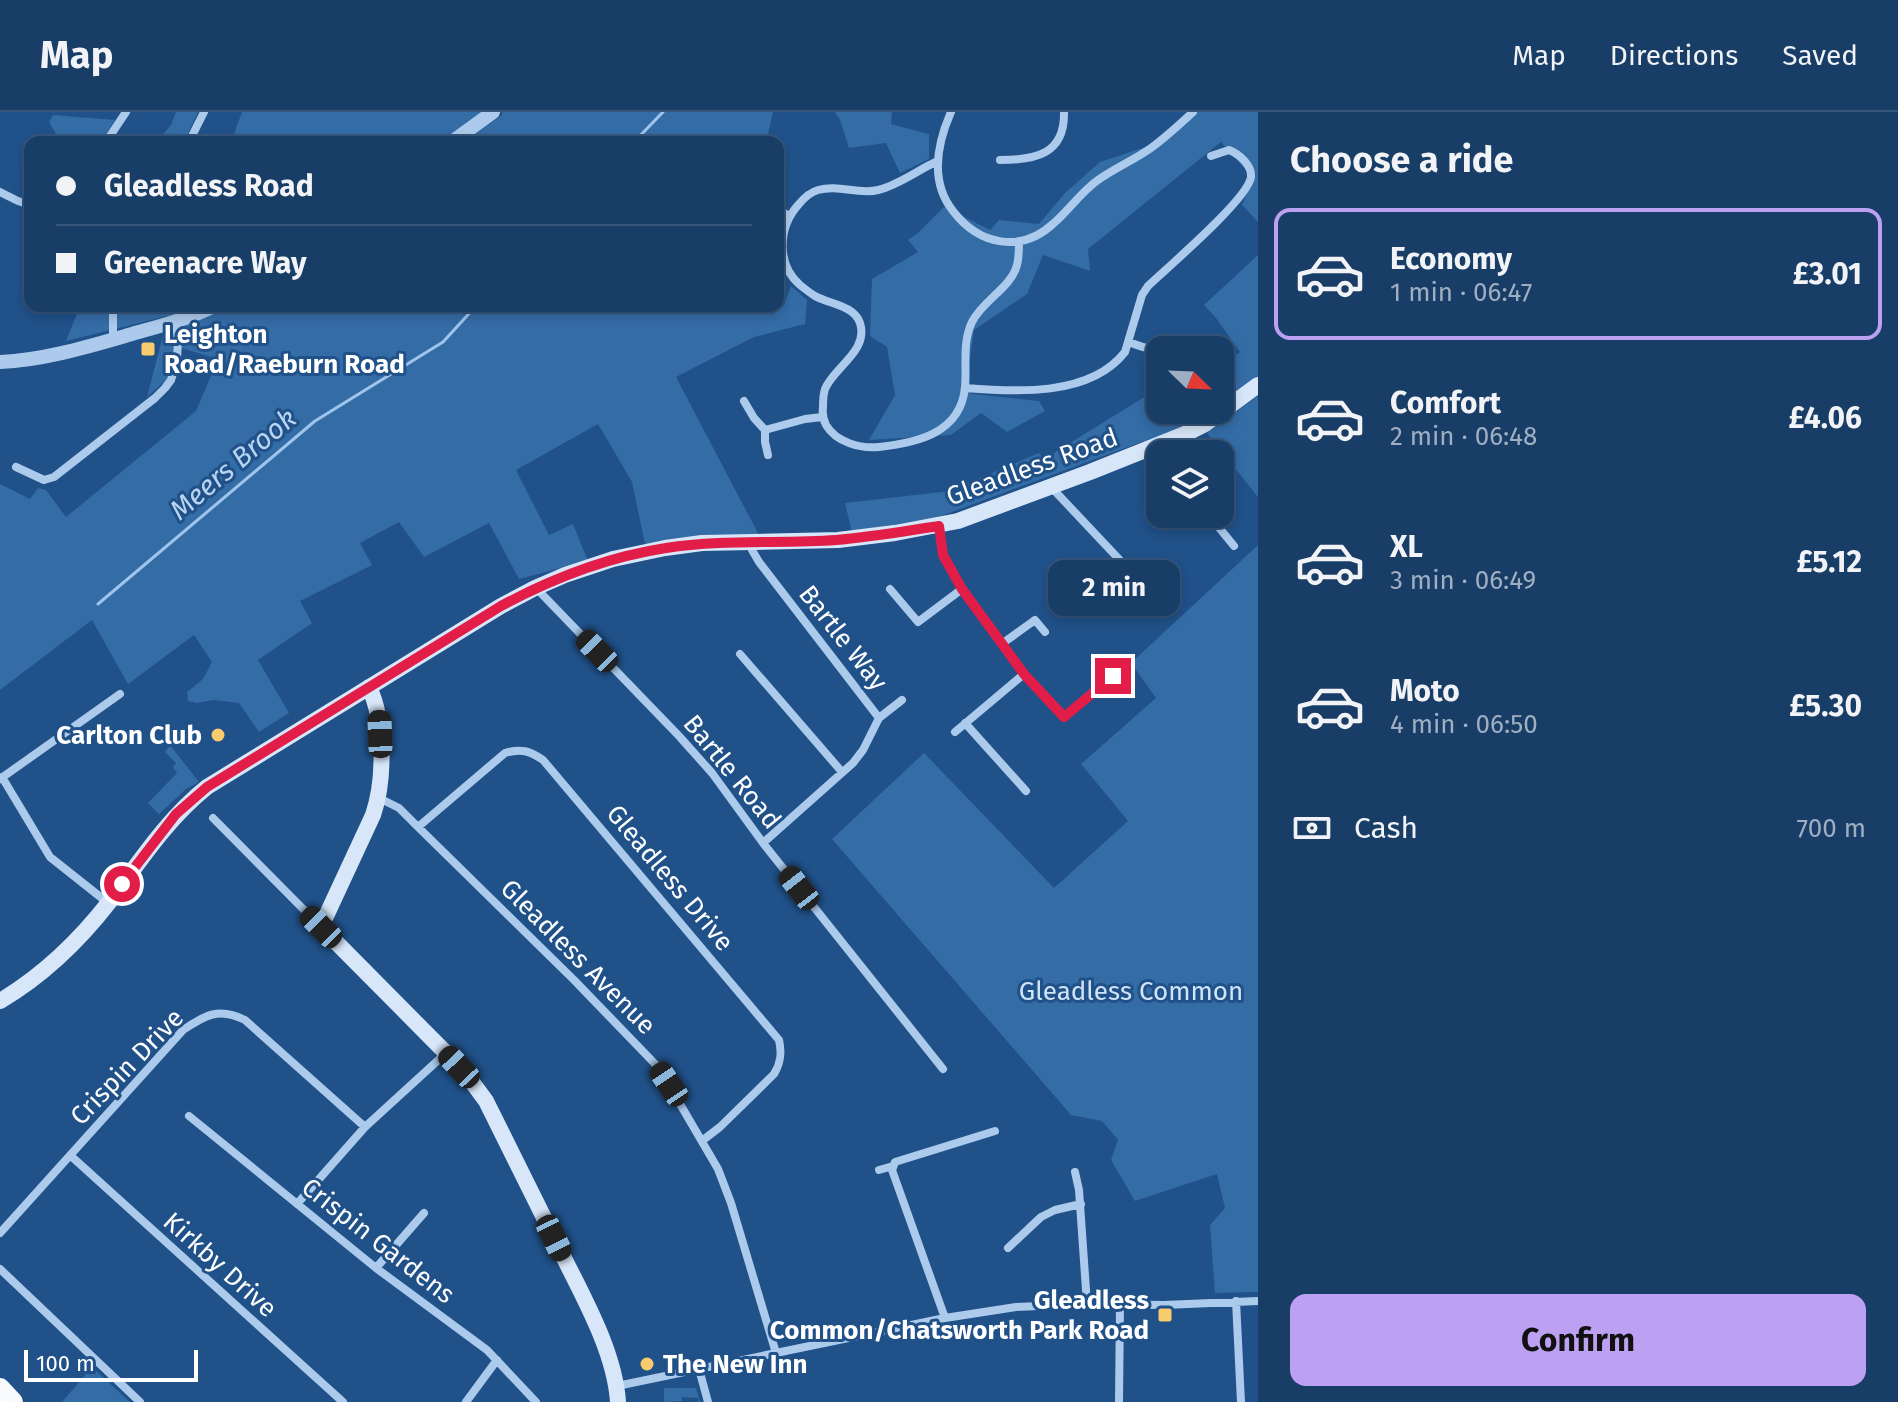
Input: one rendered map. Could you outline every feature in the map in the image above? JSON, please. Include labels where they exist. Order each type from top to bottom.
[{"type":"highway","points":[[0,1388],[13,1402]]},
{"type":"main road","name":"Gleadless Road","points":[[1177,440],[1258,385]]},
{"type":"main road","name":"Gleadless Road","points":[[0,1001],[28,984],[79,937],[150,846],[191,800],[231,772],[535,588],[613,559],[665,548],[702,543],[838,540],[939,526],[1146,455]]},
{"type":"main road","points":[[369,687],[380,717],[379,798],[321,927],[446,1053],[486,1101],[581,1293],[612,1365],[618,1394]]},
{"type":"street","points":[[110,136],[126,112]]},
{"type":"street","points":[[192,136],[204,112]]},
{"type":"street","points":[[460,136],[493,112]]},
{"type":"street","points":[[951,112],[939,145],[938,161],[946,202],[969,229],[997,241],[1019,241],[1043,233],[1094,183],[1152,147],[1193,112]]},
{"type":"street","points":[[1000,160],[1033,157],[1047,151],[1058,142],[1064,112]]},
{"type":"street","points":[[965,388],[1028,392],[1048,390],[1084,380],[1119,360],[1129,342],[1142,295],[1148,286],[1229,210],[1249,183],[1250,169],[1236,153],[1229,150],[1211,156]]},
{"type":"street","points":[[784,238],[790,216],[816,190],[879,190],[938,161]]},
{"type":"street","points":[[0,192],[24,203]]},
{"type":"street","points":[[784,213],[790,216]]},
{"type":"street","points":[[784,260],[794,279],[814,295],[845,307],[860,321],[860,340],[856,351],[836,371],[824,391],[822,417],[827,428],[836,436],[862,447],[876,448],[935,434],[955,417],[965,388],[967,335],[981,308],[1013,275],[1019,255],[1019,241]]},
{"type":"street","points":[[113,312],[113,339]]},
{"type":"street","points":[[0,362],[113,339],[199,312]]},
{"type":"street","points":[[16,467],[44,480],[54,477],[155,398],[171,380],[175,369],[178,341],[176,321]]},
{"type":"street","points":[[1129,342],[1146,348]]},
{"type":"street","points":[[744,401],[765,430],[768,455]]},
{"type":"street","points":[[765,430],[822,417]]},
{"type":"street","points":[[1051,487],[1132,573]]},
{"type":"street","points":[[939,526],[943,555],[962,589],[1024,674],[1064,717],[1123,668]]},
{"type":"street","points":[[1219,528],[1234,546]]},
{"type":"street","name":"Bartle Way","points":[[751,541],[759,562],[879,718]]},
{"type":"street","name":"Bartle Road","points":[[535,588],[712,773],[763,843],[943,1069]]},
{"type":"street","points":[[890,589],[918,622],[962,589]]},
{"type":"street","points":[[1003,643],[1035,620],[1045,632]]},
{"type":"street","points":[[740,654],[842,772]]},
{"type":"street","points":[[955,732],[1024,674]]},
{"type":"street","points":[[108,903],[50,857],[1,778],[120,694]]},
{"type":"street","points":[[763,843],[842,772],[863,750],[879,718],[902,700]]},
{"type":"street","points":[[965,723],[1026,791]]},
{"type":"street","name":"Gleadless Drive","points":[[418,827],[505,753],[525,750],[543,760],[779,1040],[781,1058],[774,1074],[703,1140]]},
{"type":"street","name":"Gleadless Avenue","points":[[379,798],[399,808],[574,980],[664,1076],[718,1169],[776,1353]]},
{"type":"street","points":[[213,818],[321,927]]},
{"type":"street","name":"Crispin Drive","points":[[0,1233],[183,1030],[210,1014],[233,1014],[245,1020],[365,1127]]},
{"type":"street","points":[[297,1204],[365,1127],[446,1053]]},
{"type":"street","name":"Crispin Gardens","points":[[189,1116],[376,1268],[478,1342],[536,1402]]},
{"type":"street","points":[[945,1318],[893,1166],[895,1162],[995,1131]]},
{"type":"street","name":"Kirkby Drive","points":[[71,1156],[343,1402]]},
{"type":"street","points":[[879,1170],[893,1166]]},
{"type":"street","points":[[1075,1172],[1081,1204],[1087,1304]]},
{"type":"street","points":[[1008,1248],[1041,1217],[1081,1204]]},
{"type":"street","points":[[376,1268],[424,1213]]},
{"type":"street","points":[[0,1269],[140,1402]]},
{"type":"street","points":[[1236,1301],[1241,1402]]},
{"type":"street","points":[[618,1394],[699,1369],[945,1318],[1016,1307],[1258,1301]]},
{"type":"street","points":[[1119,1402],[1120,1304]]},
{"type":"street","points":[[466,1402],[497,1360]]},
{"type":"street","points":[[699,1369],[708,1402]]},
{"type":"green space","points":[[176,112],[198,112],[187,136],[161,136],[171,125]]},
{"type":"green space","points":[[242,112],[483,112],[450,136],[233,136]]},
{"type":"green space","points":[[502,112],[773,112],[768,136],[473,136]]},
{"type":"green space","points":[[835,112],[892,112],[891,124],[929,134],[929,159],[900,173],[886,143],[849,148]]},
{"type":"green space","points":[[1195,112],[1258,112],[1258,222],[1242,205],[1253,178],[1221,142],[1088,249],[1090,271],[1043,255],[1027,294],[974,330],[965,393],[1039,401],[1045,411],[1007,432],[981,413],[951,435],[869,440],[895,395],[887,347],[870,336],[872,279],[918,252],[908,240],[944,207],[990,230],[999,220],[1039,224],[1065,193],[1100,162],[1163,141]]},
{"type":"green space","points":[[53,115],[115,120],[105,136],[57,136],[49,122]]},
{"type":"green space","points":[[1258,255],[1258,377],[1234,396],[1234,356],[1240,352],[1234,344],[1234,336],[1229,336],[1204,305]]},
{"type":"green space","points":[[791,286],[807,300],[805,324],[754,337],[676,377],[760,537],[645,544],[632,482],[598,424],[516,470],[549,535],[573,524],[588,561],[519,579],[489,523],[424,557],[399,522],[360,543],[372,565],[300,601],[312,623],[258,660],[289,713],[259,732],[239,703],[188,701],[187,692],[203,679],[212,662],[194,635],[128,684],[92,620],[0,690],[0,484],[30,499],[38,488],[46,490],[66,517],[196,411],[218,359],[181,348],[167,379],[147,397],[168,316],[66,341],[78,312],[773,314],[784,312]]},
{"type":"green space","points":[[1146,396],[1146,424],[1189,424],[914,526],[852,533],[845,503],[950,491],[1039,453],[1044,459]]},
{"type":"green space","points":[[1258,396],[1258,497],[1234,467],[1234,440],[1213,440],[1207,433],[1219,424],[1234,424],[1234,413]]},
{"type":"green space","name":"Gleadless Common","points":[[1258,545],[1258,1292],[1215,1293],[1210,1225],[1225,1208],[1217,1174],[1135,1201],[1111,1160],[1118,1140],[1102,1121],[1071,1115],[832,839],[924,753],[1054,888],[1128,821],[1081,764],[1156,698],[1131,663]]},
{"type":"green space","points":[[170,745],[199,782],[186,789],[159,814],[148,803],[177,773],[173,767],[176,763],[165,752]]},
{"type":"green space","points":[[92,1367],[130,1402],[62,1402]]},
{"type":"green space","points":[[664,1388],[696,1388],[700,1402],[698,1398],[682,1397],[682,1401],[666,1402]]},
{"type":"waterway","name":"Meers Brook","points":[[640,136],[663,112]]},
{"type":"waterway","name":"Meers Brook","points":[[98,604],[315,421],[443,342],[470,312]]},
{"type":"tram line","points":[[0,1399],[3,1402]]},
{"type":"place","name":"Leighton Road/Raeburn Road","points":[[148,349]]},
{"type":"place","name":"Carlton Club","points":[[218,735]]},
{"type":"place","name":"Gleadless Common/Chatsworth Park Road","points":[[1165,1315]]},
{"type":"place","name":"The New Inn","points":[[647,1364]]},
{"type":"route","points":[[122,884],[176,814],[207,787],[243,764],[535,588],[613,559],[665,548],[702,543],[838,540],[939,526],[943,555],[962,589],[1024,674],[1064,717],[1113,676]]}]
